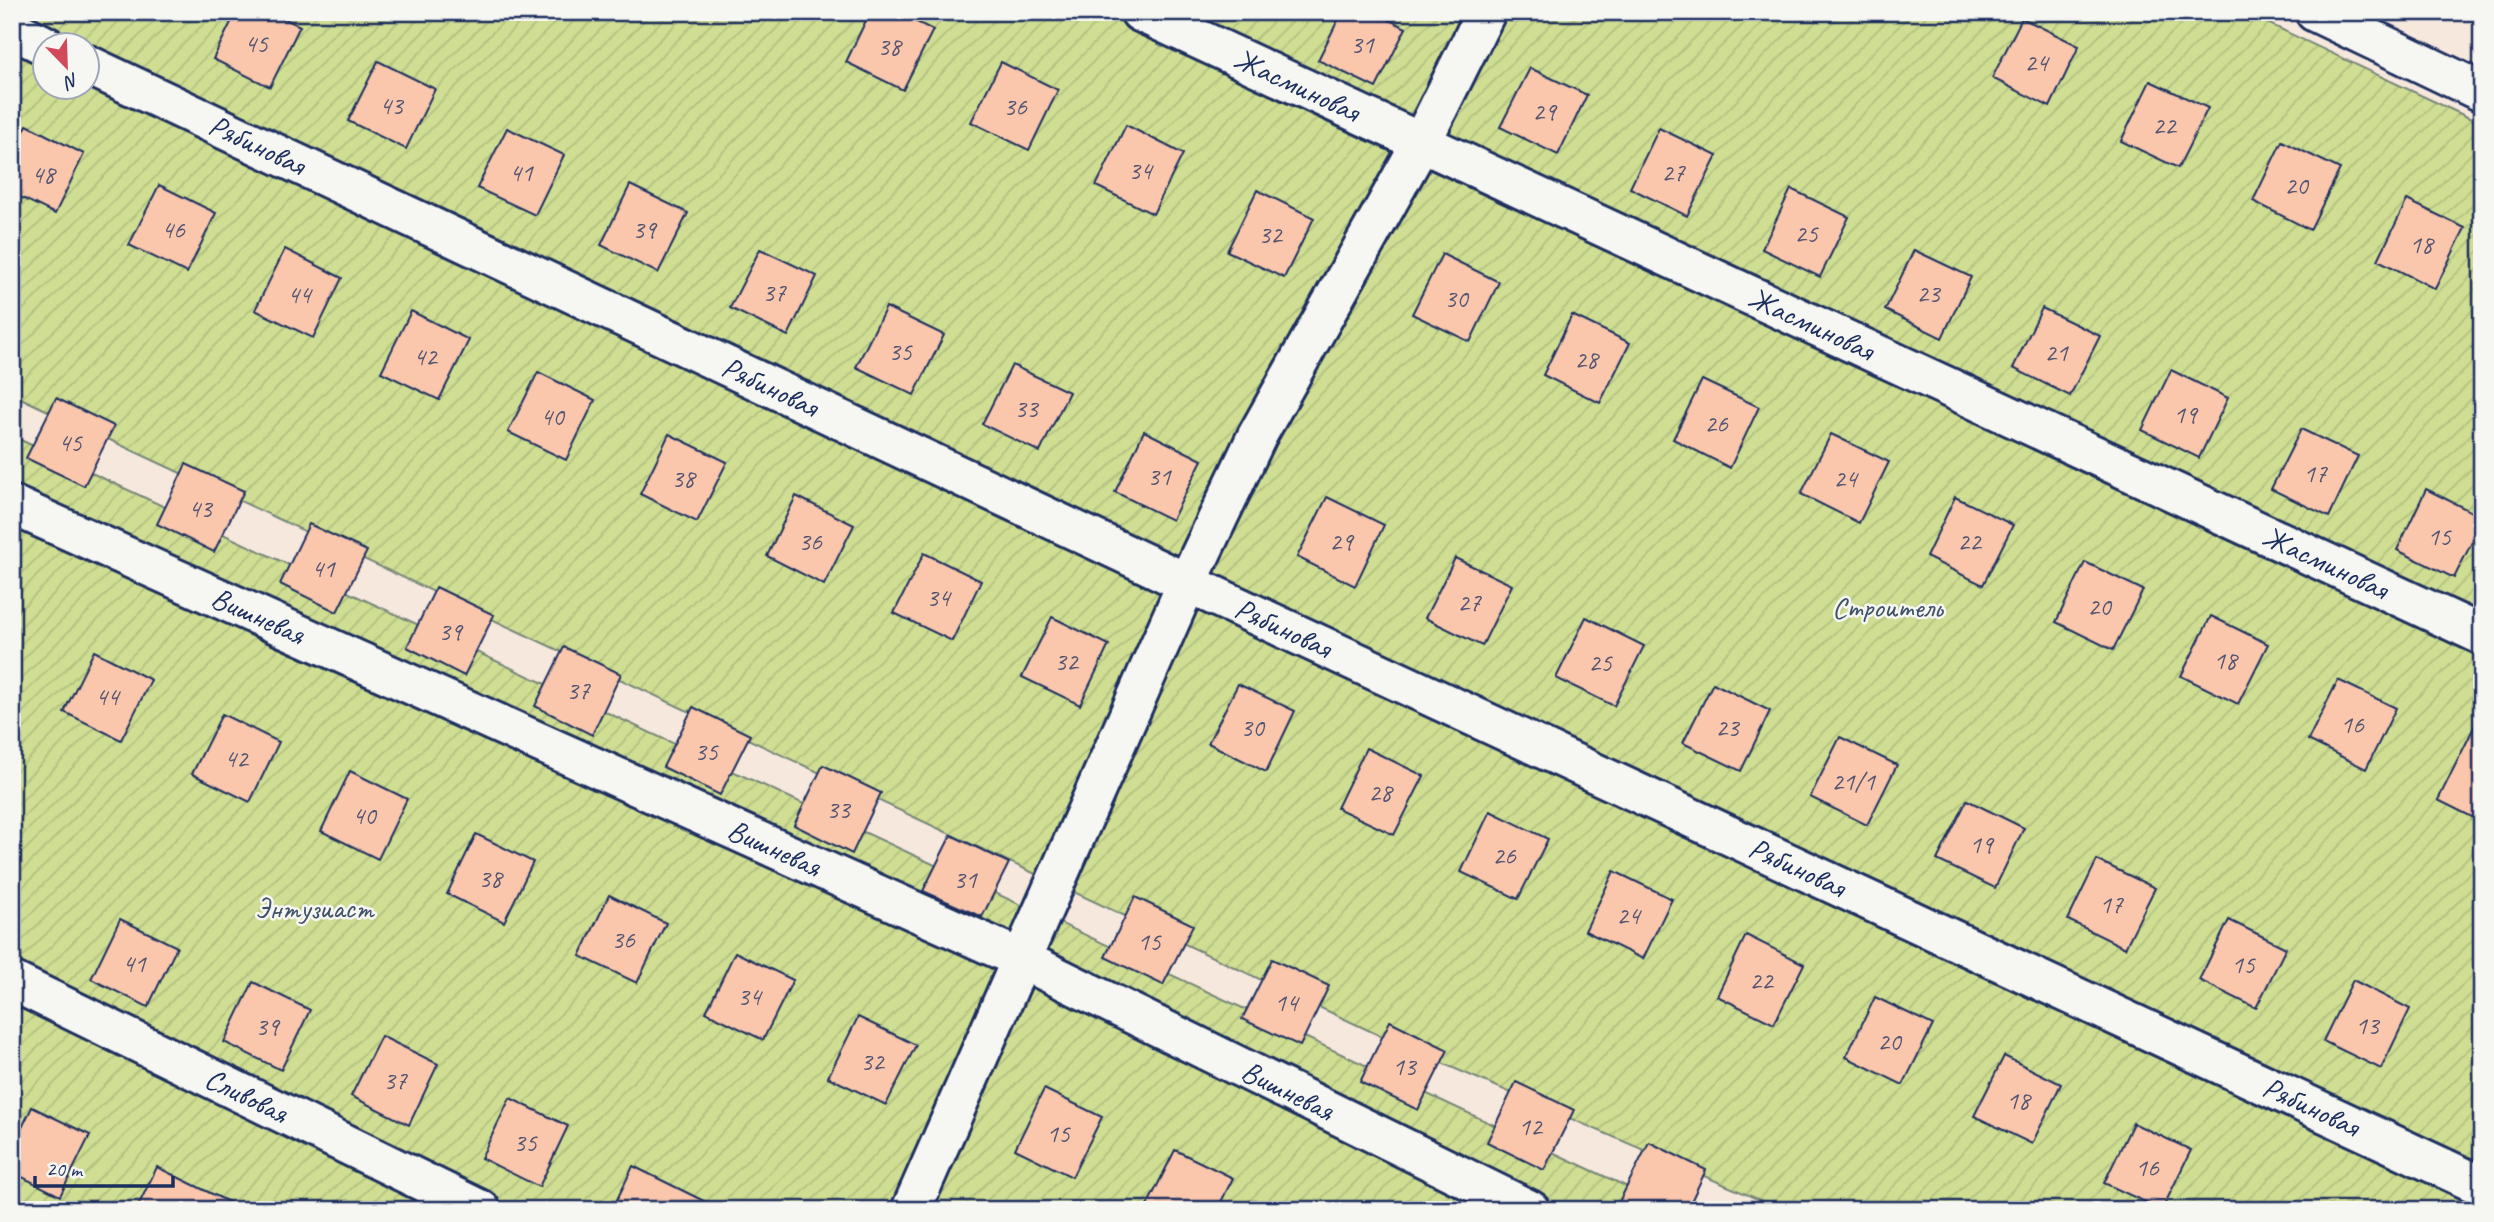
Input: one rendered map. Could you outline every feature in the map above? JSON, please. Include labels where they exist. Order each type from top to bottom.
[{"type":"street","name":"Жасминовая","points":[[1140,12],[2482,635]]},
{"type":"street","points":[[911,1210],[1186,583],[1257,436],[1421,143],[1486,12]]},
{"type":"street","points":[[2315,12],[2482,92]]},
{"type":"street","points":[[12,29],[32,39]]},
{"type":"street","name":"Рябиновая","points":[[102,72],[1186,583],[2482,1186]]},
{"type":"street","name":"Вишневая","points":[[12,505],[1021,959],[1531,1210]]},
{"type":"street","name":"Сливовая","points":[[12,981],[481,1210]]},
{"type":"green space","name":"Строитель","points":[[12,12],[2244,12],[2482,124],[2482,1210],[1783,1210],[1400,1045],[12,394]]},
{"type":"green space","name":"Энтузиаст","points":[[12,436],[1677,1210],[12,1210]]},
{"type":"building","points":[[236,12],[270,12],[300,26],[270,87],[213,59]]},
{"type":"building","points":[[870,12],[897,12],[933,30],[903,90],[846,62]]},
{"type":"building","points":[[1342,12],[1373,12],[1406,28],[1376,88],[1318,60]]},
{"type":"building","points":[[2022,18],[2079,46],[2050,107],[1992,78]]},
{"type":"building","points":[[378,61],[435,89],[406,149],[348,121]]},
{"type":"building","points":[[1001,62],[1058,90],[1029,150],[971,122]]},
{"type":"building","points":[[1530,68],[1587,95],[1558,155],[1500,127]]},
{"type":"building","points":[[2150,81],[2208,108],[2178,168],[2121,141]]},
{"type":"building","points":[[27,125],[84,154],[55,214],[12,193],[12,155]]},
{"type":"building","points":[[1126,125],[1183,154],[1153,214],[1096,186]]},
{"type":"building","points":[[507,128],[564,155],[535,215],[477,188]]},
{"type":"building","points":[[1659,128],[1717,156],[1687,216],[1630,188]]},
{"type":"building","points":[[2282,141],[2340,169],[2310,230],[2253,201]]},
{"type":"building","points":[[159,185],[216,213],[187,273],[129,245]]},
{"type":"building","points":[[630,185],[688,213],[658,273],[601,245]]},
{"type":"building","points":[[1791,189],[1849,217],[1820,277],[1762,249]]},
{"type":"building","points":[[1257,190],[1314,218],[1284,278],[1227,251]]},
{"type":"building","points":[[2407,200],[2465,228],[2435,289],[2378,260]]},
{"type":"building","points":[[285,249],[342,278],[313,338],[255,310]]},
{"type":"building","points":[[760,249],[817,276],[788,336],[730,308]]},
{"type":"building","points":[[1914,250],[1971,277],[1942,338],[1885,310]]},
{"type":"building","points":[[1442,254],[1499,282],[1470,342],[1412,314]]},
{"type":"building","points":[[886,307],[944,335],[914,395],[856,367]]},
{"type":"building","points":[[2042,308],[2100,336],[2070,396],[2013,368]]},
{"type":"building","points":[[411,311],[469,340],[439,400],[381,372]]},
{"type":"building","points":[[1572,315],[1630,343],[1600,403],[1543,375]]},
{"type":"building","points":[[1012,365],[1069,392],[1040,452],[982,424]]},
{"type":"building","points":[[2171,370],[2228,398],[2199,458],[2142,430]]},
{"type":"building","points":[[538,372],[595,400],[566,460],[508,432]]},
{"type":"building","points":[[1702,380],[1759,407],[1730,468],[1673,439]]},
{"type":"building","points":[[56,398],[114,426],[84,486],[26,458]]},
{"type":"building","points":[[2301,429],[2358,456],[2329,517],[2271,489]]},
{"type":"building","points":[[1144,431],[1202,460],[1172,520],[1115,492]]},
{"type":"building","points":[[669,434],[727,462],[697,522],[640,494]]},
{"type":"building","points":[[1831,434],[1889,462],[1859,523],[1801,494]]},
{"type":"building","points":[[186,464],[244,491],[214,552],[157,524]]},
{"type":"building","points":[[2426,489],[2482,517],[2454,578],[2397,550]]},
{"type":"building","points":[[796,496],[854,525],[824,585],[767,556]]},
{"type":"building","points":[[1327,497],[1384,525],[1355,586],[1297,557]]},
{"type":"building","points":[[1955,497],[2013,525],[1983,585],[1926,557]]},
{"type":"building","points":[[309,524],[367,551],[337,612],[280,584]]},
{"type":"building","points":[[924,553],[981,581],[952,641],[894,613]]},
{"type":"building","points":[[1455,558],[1512,585],[1482,646],[1425,618]]},
{"type":"building","points":[[2085,562],[2143,590],[2113,650],[2056,622]]},
{"type":"building","points":[[436,587],[494,615],[464,676],[407,647]]},
{"type":"building","points":[[2211,616],[2268,644],[2238,704],[2181,676]]},
{"type":"building","points":[[1052,617],[1109,645],[1080,705],[1022,677]]},
{"type":"building","points":[[1586,617],[1644,646],[1614,706],[1556,678]]},
{"type":"building","points":[[564,647],[621,674],[592,735],[535,706]]},
{"type":"building","points":[[94,651],[151,680],[121,740],[64,712]]},
{"type":"building","points":[[2338,680],[2396,708],[2366,769],[2308,740]]},
{"type":"building","points":[[1713,683],[1770,711],[1741,771],[1683,743]]},
{"type":"building","points":[[1238,684],[1295,711],[1266,772],[1208,743]]},
{"type":"building","points":[[693,707],[750,735],[720,795],[663,767]]},
{"type":"building","points":[[2482,711],[2482,822],[2438,800]]},
{"type":"building","points":[[222,714],[279,742],[250,802],[192,774]]},
{"type":"building","points":[[1840,737],[1897,765],[1867,825],[1810,797]]},
{"type":"building","points":[[1366,748],[1424,776],[1394,835],[1337,808]]},
{"type":"building","points":[[823,765],[881,793],[852,854],[794,825]]},
{"type":"building","points":[[350,771],[407,799],[378,859],[321,831]]},
{"type":"building","points":[[1967,800],[2024,828],[1995,888],[1937,860]]},
{"type":"building","points":[[1490,811],[1548,839],[1518,899],[1461,872]]},
{"type":"building","points":[[476,834],[533,862],[504,922],[447,894]]},
{"type":"building","points":[[951,835],[1009,863],[982,917],[923,891]]},
{"type":"building","points":[[2097,860],[2155,888],[2125,948],[2068,920]]},
{"type":"building","points":[[1614,871],[1672,899],[1643,959],[1585,931]]},
{"type":"building","points":[[609,895],[666,923],[637,983],[580,956]]},
{"type":"building","points":[[1135,897],[1193,925],[1163,985],[1105,957]]},
{"type":"building","points":[[120,919],[177,947],[148,1007],[91,979]]},
{"type":"building","points":[[2229,920],[2286,948],[2256,1008],[2199,980]]},
{"type":"building","points":[[1746,935],[1804,964],[1774,1024],[1717,996]]},
{"type":"building","points":[[735,952],[793,980],[763,1040],[706,1012]]},
{"type":"building","points":[[1272,959],[1329,986],[1300,1046],[1242,1019]]},
{"type":"building","points":[[2353,980],[2410,1009],[2381,1069],[2323,1041]]},
{"type":"building","points":[[253,982],[310,1010],[281,1070],[224,1042]]},
{"type":"building","points":[[1875,997],[1933,1025],[1903,1085],[1846,1057]]},
{"type":"building","points":[[858,1017],[916,1045],[886,1105],[828,1077]]},
{"type":"building","points":[[1390,1021],[1448,1050],[1418,1110],[1360,1082]]},
{"type":"building","points":[[381,1036],[438,1064],[409,1125],[351,1096]]},
{"type":"building","points":[[2004,1056],[2061,1084],[2032,1144],[1974,1116]]},
{"type":"building","points":[[1516,1082],[1574,1110],[1544,1170],[1487,1142]]},
{"type":"building","points":[[1044,1089],[1102,1117],[1072,1177],[1015,1149]]},
{"type":"building","points":[[510,1098],[568,1126],[539,1187],[481,1158]]},
{"type":"building","points":[[32,1107],[90,1135],[60,1196],[12,1172],[12,1148]]},
{"type":"building","points":[[2133,1123],[2191,1150],[2162,1210],[2104,1183]]},
{"type":"building","points":[[1649,1142],[1706,1170],[1687,1210],[1615,1210]]},
{"type":"building","points":[[1175,1150],[1233,1178],[1217,1210],[1145,1210]]},
{"type":"building","points":[[633,1166],[722,1210],[612,1210]]},
{"type":"building","points":[[157,1167],[245,1210],[136,1210]]}]
